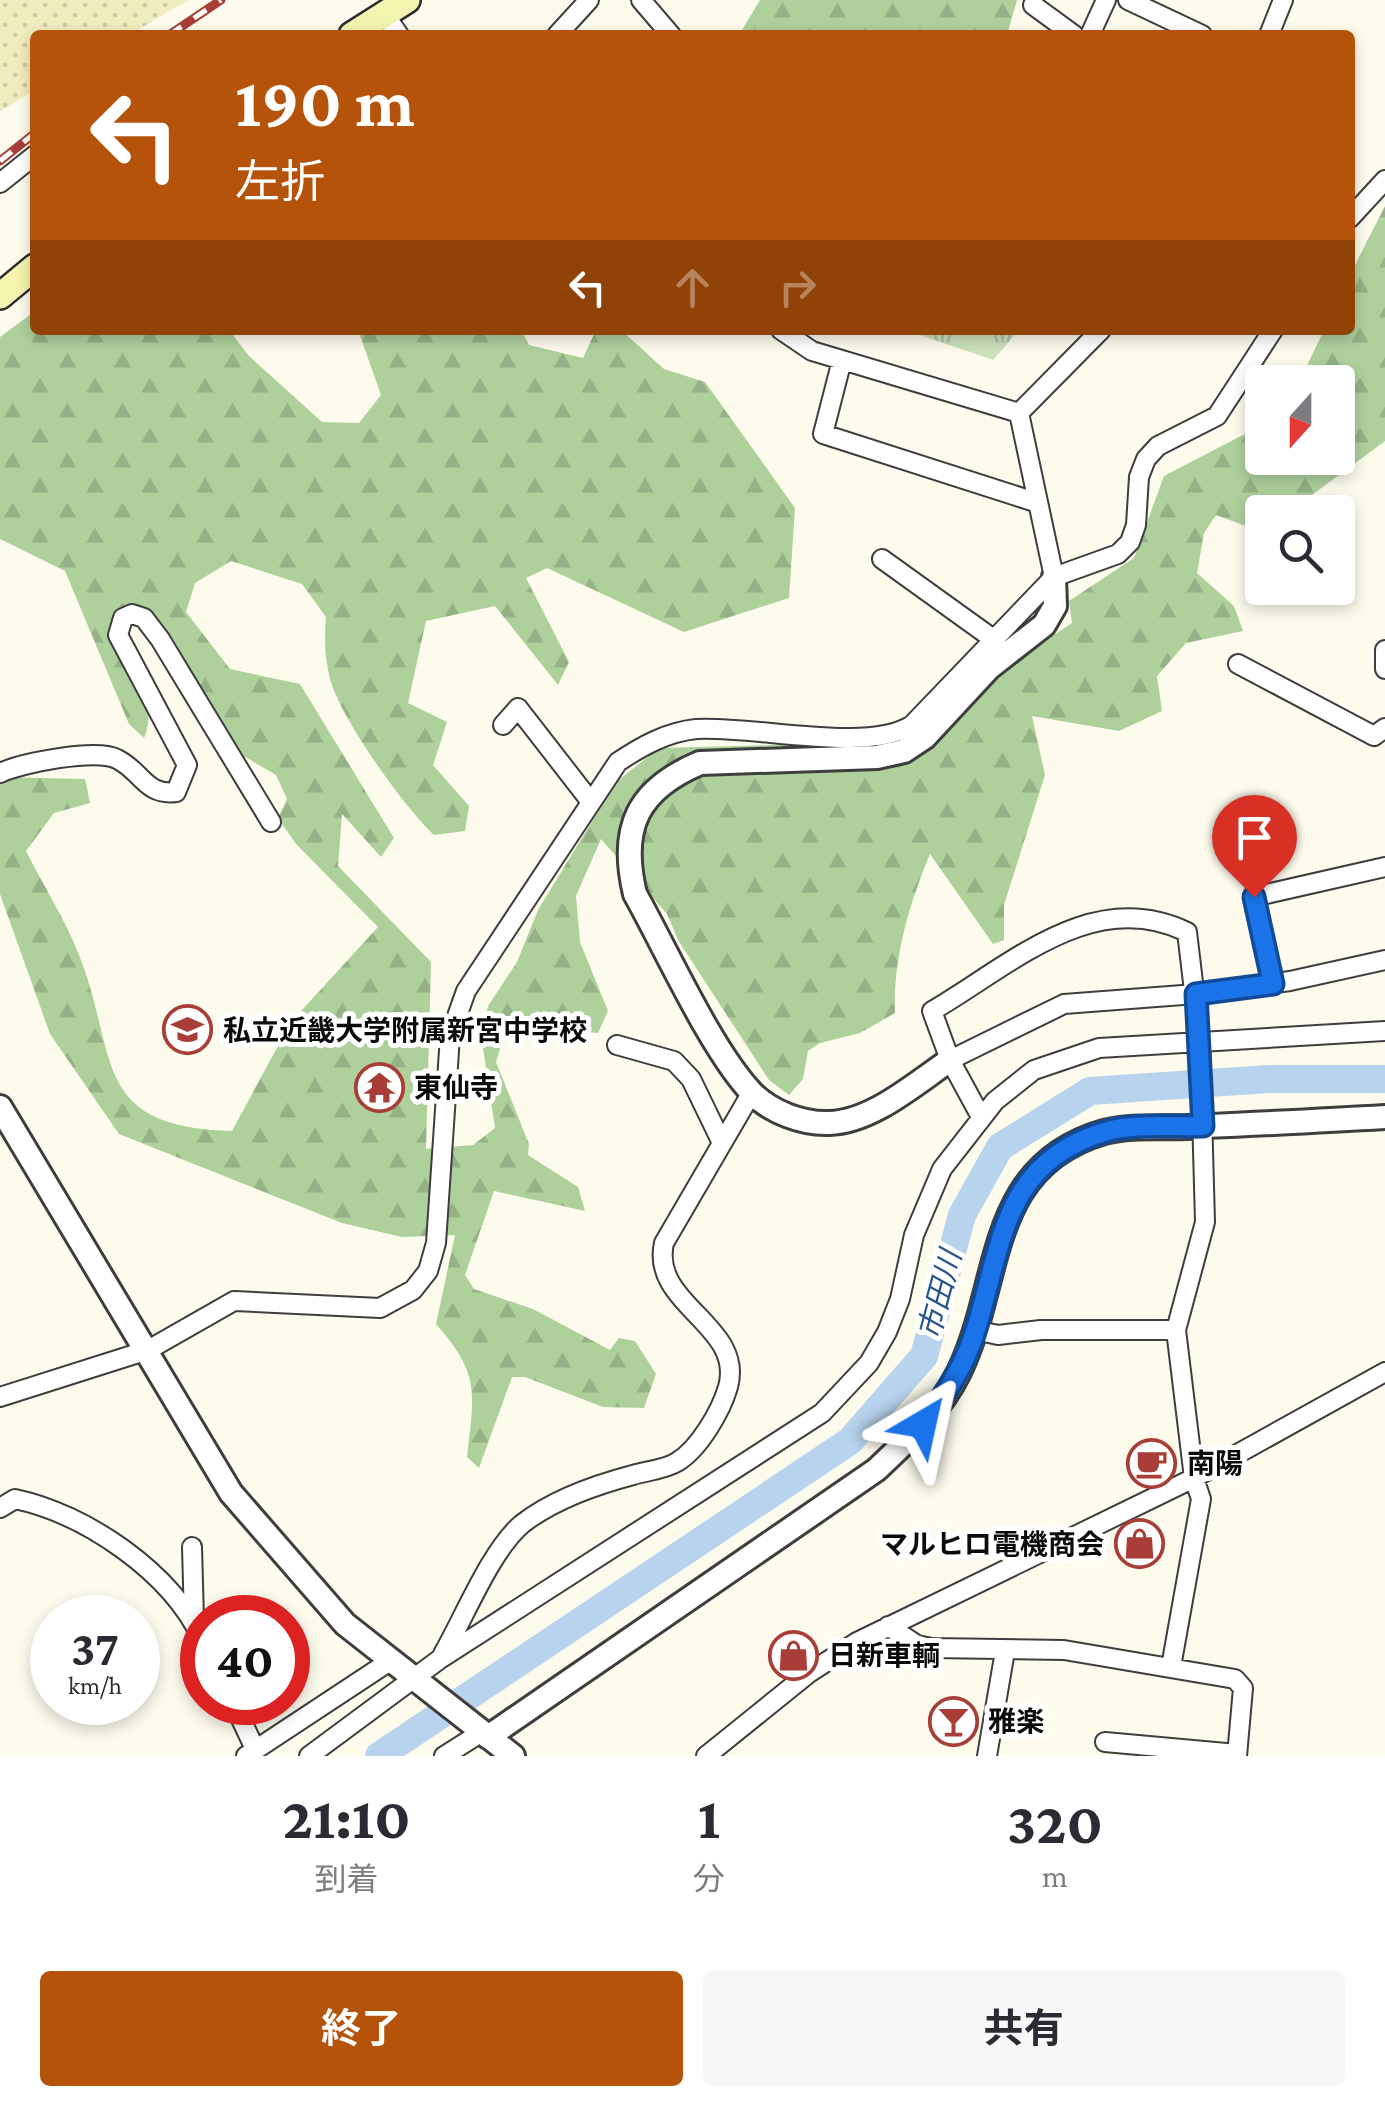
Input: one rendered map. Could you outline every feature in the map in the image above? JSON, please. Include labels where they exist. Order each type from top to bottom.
[{"type":"main road","points":[[392,25],[408,0]]},
{"type":"main road","points":[[0,296],[30,271]]},
{"type":"street","points":[[561,30],[589,0]]},
{"type":"street","points":[[641,0],[667,30]]},
{"type":"street","points":[[1092,30],[1106,0]]},
{"type":"street","points":[[1128,0],[1178,30]]},
{"type":"street","points":[[1271,30],[1283,0]]},
{"type":"street","points":[[1033,5],[1067,30]]},
{"type":"street","points":[[0,183],[30,159]]},
{"type":"street","points":[[1355,213],[1385,180]]},
{"type":"street","points":[[788,335],[812,351],[1019,414]]},
{"type":"street","points":[[1019,414],[1096,335]]},
{"type":"street","points":[[0,1397],[148,1350],[234,1301],[380,1308],[413,1290],[428,1271],[440,1214],[450,1036],[458,1011],[618,762],[670,734],[697,729],[896,735],[996,641],[1054,577],[1118,554],[1130,542],[1136,525],[1139,477],[1146,459],[1158,446],[1217,416],[1270,335]]},
{"type":"street","points":[[842,360],[823,434],[1035,502]]},
{"type":"street","points":[[1019,414],[1054,577],[1055,606],[1044,625],[989,668],[925,737],[904,750],[876,757],[700,763],[674,774],[647,794],[630,852],[635,894],[724,1054],[752,1092],[794,1118],[831,1123],[877,1108],[950,1060],[1064,1004],[1273,984],[1385,960]]},
{"type":"street","points":[[882,559],[996,641]]},
{"type":"street","points":[[0,773],[98,754],[119,759],[150,789],[176,792],[186,765],[118,635],[123,618],[132,614],[144,618],[160,639],[270,822]]},
{"type":"street","points":[[1385,650],[1385,668]]},
{"type":"street","points":[[1238,664],[1374,736],[1385,728]]},
{"type":"street","points":[[503,725],[518,708],[592,802]]},
{"type":"street","points":[[1273,984],[1254,897],[1385,867]]},
{"type":"street","points":[[981,1117],[950,1060],[932,1011],[1051,937],[1085,922],[1131,916],[1162,920],[1187,932],[1200,1042],[1205,1222],[1176,1330],[1194,1478],[1201,1499],[1171,1667]]},
{"type":"street","points":[[309,1756],[440,1659],[822,1413],[848,1388],[887,1332],[900,1300],[914,1235],[942,1169],[981,1117],[1034,1070],[1098,1048],[1385,1030]]},
{"type":"street","points":[[618,1045],[674,1061],[691,1079],[722,1143]]},
{"type":"street","points":[[440,1659],[508,1540],[524,1523],[586,1488],[676,1463],[719,1409],[729,1384],[728,1366],[706,1320],[672,1291],[660,1260],[664,1243],[752,1092]]},
{"type":"street","points":[[0,1107],[241,1505],[345,1624],[513,1756]]},
{"type":"street","points":[[444,1756],[485,1734],[876,1470],[940,1404],[958,1373],[975,1330],[1002,1226],[1020,1195],[1052,1158],[1108,1130],[1385,1117]]},
{"type":"street","points":[[975,1330],[998,1335],[1041,1330],[1176,1330]]},
{"type":"street","points":[[706,1756],[809,1673],[888,1626],[1194,1478],[1385,1372]]},
{"type":"street","points":[[0,1508],[15,1499],[74,1518],[156,1578],[180,1605]]},
{"type":"street","points":[[192,1548],[193,1595]]},
{"type":"street","points":[[888,1626],[918,1646],[1064,1650],[1235,1679],[1243,1688],[1237,1755],[1105,1742]]},
{"type":"street","points":[[987,1756],[1005,1651]]},
{"type":"street","points":[[241,1725],[251,1752],[390,1661]]},
{"type":"green space","points":[[760,0],[1017,0],[1008,30],[742,30]]},
{"type":"green space","points":[[1385,206],[1385,441],[1355,463],[1355,365],[1307,365],[1322,335],[1355,335],[1355,265]]},
{"type":"green space","points":[[30,315],[30,335],[233,335],[249,356],[322,422],[359,423],[381,395],[360,335],[524,335],[529,345],[583,358],[594,335],[627,335],[664,369],[705,382],[795,508],[789,598],[684,632],[547,568],[526,578],[569,662],[558,685],[495,606],[426,621],[408,703],[447,722],[433,765],[469,806],[465,831],[434,835],[391,784],[336,696],[325,648],[326,617],[302,584],[231,561],[195,583],[186,612],[230,669],[300,684],[394,838],[381,857],[342,814],[338,866],[431,962],[426,1149],[473,1145],[495,1128],[481,1035],[488,1006],[517,962],[538,910],[616,782],[659,748],[891,742],[1072,623],[1069,601],[1134,558],[1164,476],[1245,434],[1245,475],[1339,475],[1312,495],[1245,495],[1245,526],[1216,515],[1204,533],[1197,573],[1234,606],[1243,631],[1186,643],[1157,676],[1162,711],[1119,731],[1032,716],[1045,775],[1004,905],[1004,940],[993,944],[930,854],[904,932],[895,1013],[860,1033],[820,1043],[808,1051],[803,1079],[789,1095],[769,1080],[678,940],[667,914],[601,839],[576,896],[580,942],[608,1011],[598,1033],[508,1023],[496,1062],[529,1144],[528,1155],[578,1187],[585,1211],[494,1191],[465,1275],[474,1289],[533,1309],[610,1350],[619,1338],[635,1341],[656,1374],[644,1408],[603,1407],[525,1377],[512,1377],[479,1468],[467,1457],[472,1400],[467,1372],[461,1357],[436,1324],[455,1235],[402,1237],[342,1223],[119,1134],[50,1034],[0,894],[0,777],[85,779],[90,803],[54,813],[26,851],[79,955],[117,1079],[131,1100],[153,1116],[186,1126],[232,1131],[291,1022],[378,927],[296,844],[278,818],[287,799],[276,775],[240,754],[165,634],[117,614],[146,692],[148,724],[144,738],[129,724],[65,571],[0,539],[0,337]]},
{"type":"green space","points":[[920,335],[1015,335],[993,360]]},
{"type":"sand","points":[[0,0],[188,0],[137,30],[30,30],[30,93],[0,111]]},
{"type":"waterway","name":"市田川","points":[[379,1756],[850,1441],[924,1356],[962,1215],[1000,1147],[1090,1091],[1269,1079],[1385,1079]]},
{"type":"railway","points":[[176,30],[221,0]]},
{"type":"railway","points":[[0,161],[30,137]]},
{"type":"place","name":"私立近畿大学附属新宮中学校","points":[[188,1030]]},
{"type":"place","name":"東仙寺","points":[[379,1087]]},
{"type":"place","name":"南陽","points":[[1152,1463]]},
{"type":"place","name":"マルヒロ電機商会","points":[[1139,1544]]},
{"type":"place","name":"日新車輌","points":[[793,1655]]},
{"type":"place","name":"雅楽","points":[[953,1721]]},
{"type":"route","points":[[923,1424],[958,1373],[973,1336],[1002,1226],[1032,1178],[1052,1158],[1108,1130],[1203,1126],[1196,994],[1273,984],[1254,897]]}]
